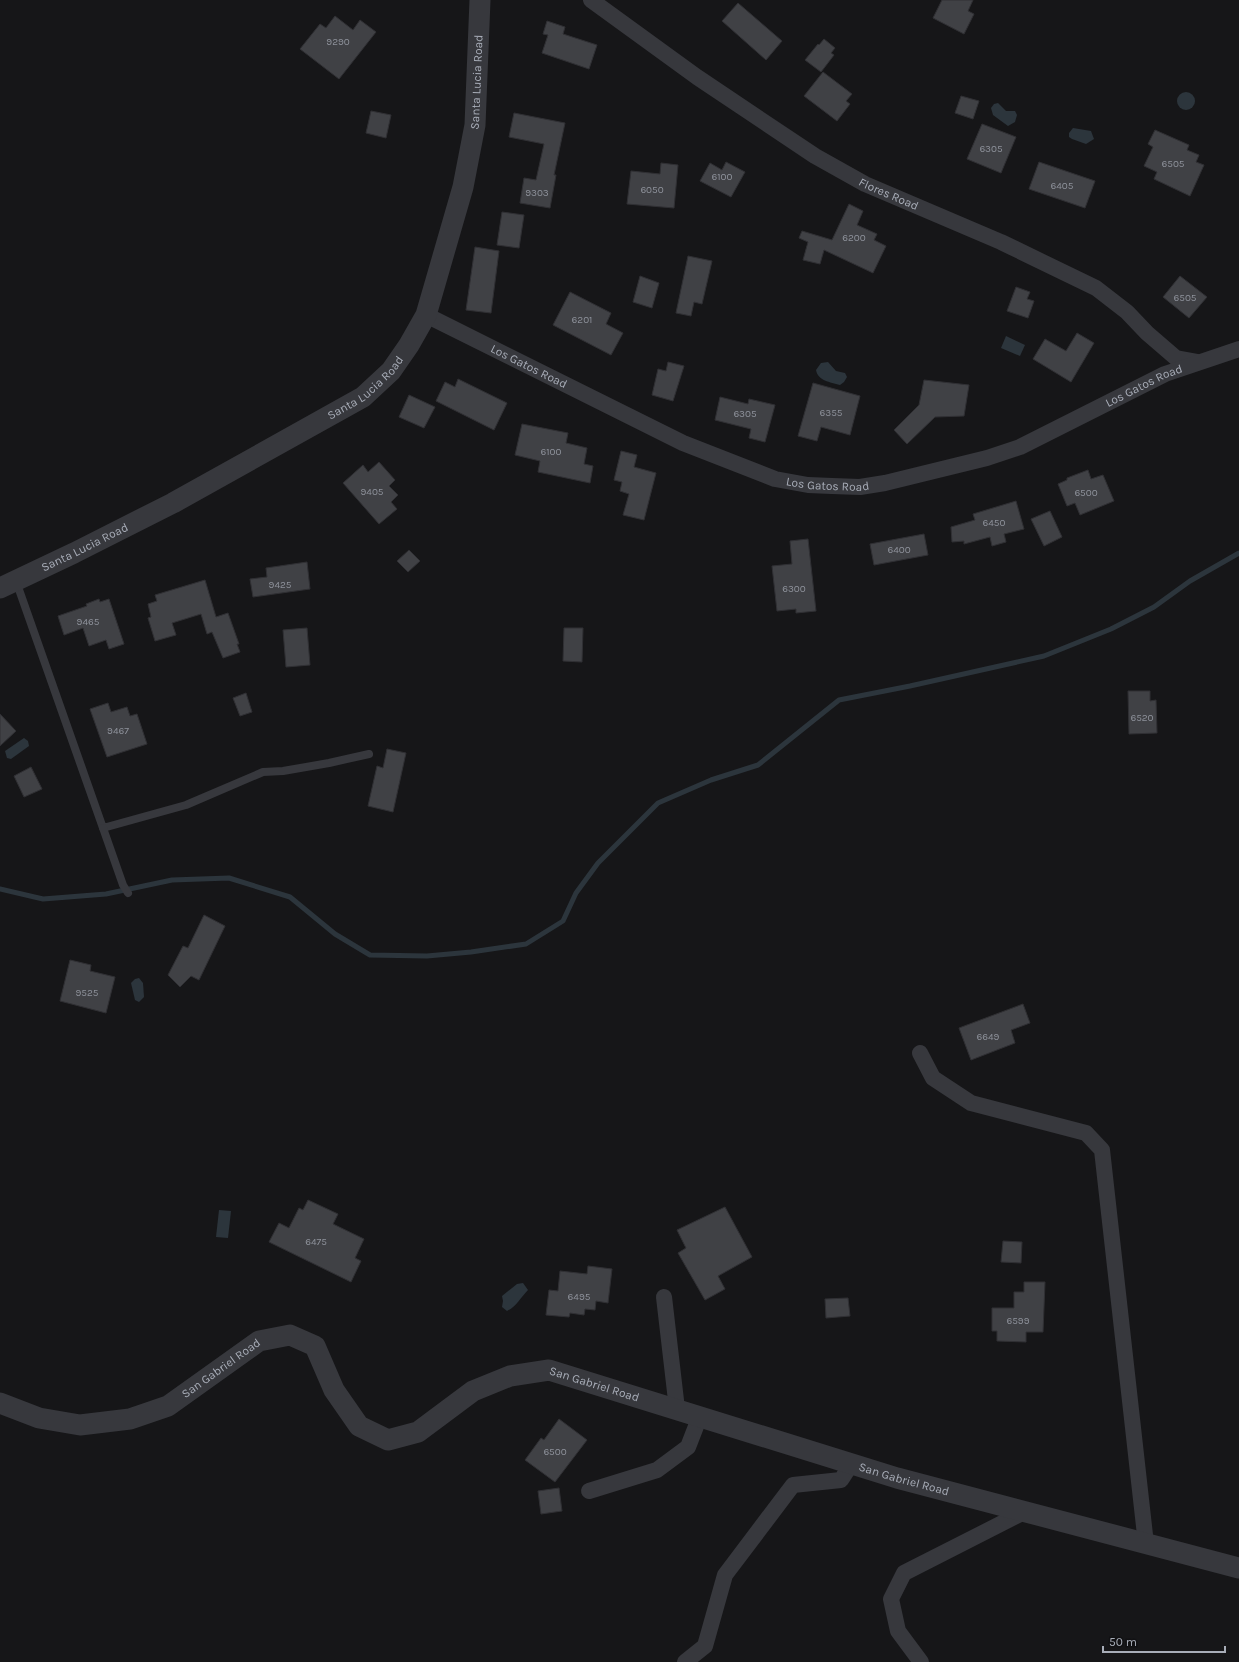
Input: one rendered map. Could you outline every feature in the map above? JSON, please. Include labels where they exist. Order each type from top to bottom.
[{"type":"street","name":"Santa Lucia Road","points":[[8,584],[173,503],[363,397],[391,371],[409,345],[426,316],[469,162],[475,125],[480,0]]},
{"type":"street","name":"Flores Road","points":[[591,0],[697,77],[815,156],[865,184],[1001,242],[1096,288],[1128,312],[1147,333],[1176,358],[1198,362]]},
{"type":"street","name":"Los Gatos Road","points":[[426,316],[683,442],[775,479],[808,485],[832,486],[860,487],[885,484],[987,458],[1020,447],[1165,374],[1239,349]]},
{"type":"street","points":[[920,1053],[933,1078],[971,1103],[1086,1133],[1102,1150],[1146,1544]]},
{"type":"street","points":[[664,1297],[677,1409]]},
{"type":"street","name":"San Gabriel Road","points":[[0,1403],[39,1418],[80,1425],[130,1419],[168,1406],[259,1341],[290,1335],[315,1346],[334,1390],[359,1426],[388,1440],[418,1432],[473,1391],[510,1376],[549,1370],[905,1480],[1239,1568]]},
{"type":"street","points":[[589,1491],[657,1470],[688,1447],[700,1416]]},
{"type":"street","points":[[686,1662],[705,1646],[725,1575],[793,1485],[841,1480],[852,1464]]},
{"type":"street","points":[[921,1662],[898,1632],[891,1599],[904,1573],[1024,1512]]},
{"type":"lane","points":[[8,584],[103,828],[123,885],[128,893]]},
{"type":"lane","points":[[103,828],[186,804],[263,772],[283,771],[369,754]]},
{"type":"shaded area","points":[[1182,92],[1190,92],[1195,97],[1193,108],[1190,110],[1182,110],[1177,105],[1177,97]]},
{"type":"shaded area","points":[[998,103],[1006,111],[1015,111],[1017,115],[1015,122],[1008,126],[993,115],[991,108],[994,104]]},
{"type":"shaded area","points":[[1073,128],[1091,131],[1094,139],[1086,144],[1072,139],[1069,137],[1069,133]]},
{"type":"shaded area","points":[[1006,336],[1025,345],[1020,356],[1001,348]]},
{"type":"shaded area","points":[[828,362],[836,371],[845,373],[847,377],[840,385],[822,379],[817,374],[816,370],[821,363]]},
{"type":"shaded area","points":[[24,738],[28,741],[29,746],[11,759],[7,758],[5,751]]},
{"type":"shaded area","points":[[139,978],[143,983],[144,997],[139,1002],[135,1000],[131,983],[135,979]]},
{"type":"shaded area","points":[[219,1210],[231,1211],[228,1238],[216,1237]]},
{"type":"shaded area","points":[[523,1283],[528,1290],[516,1304],[507,1311],[502,1307],[502,1296],[517,1284]]},
{"type":"building","points":[[942,0],[973,0],[968,11],[974,14],[964,34],[933,18]]},
{"type":"building","points":[[738,3],[782,41],[766,60],[722,21]]},
{"type":"building","points":[[335,16],[353,30],[360,20],[376,32],[339,79],[300,49],[320,24],[326,28]]},
{"type":"building","points":[[547,21],[565,27],[563,34],[597,45],[589,69],[542,53],[548,35],[543,34]]},
{"type":"building","points":[[824,39],[835,48],[831,53],[834,55],[821,72],[805,60]]},
{"type":"building","points":[[823,72],[852,94],[846,101],[850,104],[837,121],[804,96]]},
{"type":"building","points":[[961,96],[979,101],[973,119],[955,113]]},
{"type":"building","points":[[371,111],[391,115],[386,138],[366,133]]},
{"type":"building","points":[[514,113],[565,123],[554,175],[556,175],[550,208],[520,203],[524,178],[536,180],[544,144],[509,137]]},
{"type":"building","points":[[982,124],[1016,137],[1001,173],[967,159]]},
{"type":"building","points":[[1155,130],[1189,145],[1187,150],[1199,155],[1196,162],[1204,165],[1190,196],[1154,179],[1157,172],[1144,166],[1153,147],[1148,144]]},
{"type":"building","points":[[726,162],[745,172],[731,197],[700,181],[710,163],[722,170]]},
{"type":"building","points":[[1039,162],[1095,181],[1085,208],[1029,189]]},
{"type":"building","points":[[661,163],[678,165],[674,208],[627,204],[631,171],[660,174]]},
{"type":"building","points":[[849,204],[863,211],[857,225],[877,234],[874,240],[886,246],[873,273],[824,250],[820,264],[803,260],[808,242],[799,238],[802,231],[832,240]]},
{"type":"building","points":[[502,212],[524,215],[519,248],[497,245]]},
{"type":"building","points":[[475,247],[499,251],[491,313],[466,310]]},
{"type":"building","points":[[688,256],[712,261],[702,304],[694,302],[691,316],[676,313]]},
{"type":"building","points":[[640,276],[659,283],[652,308],[633,302]]},
{"type":"building","points":[[1180,276],[1207,297],[1189,318],[1163,297]]},
{"type":"building","points":[[1016,287],[1030,292],[1027,299],[1034,301],[1028,318],[1007,311]]},
{"type":"building","points":[[570,292],[611,313],[606,324],[623,333],[611,355],[553,325]]},
{"type":"building","points":[[1077,333],[1094,343],[1071,382],[1033,359],[1045,339],[1066,351]]},
{"type":"building","points":[[668,362],[684,366],[673,401],[652,395],[658,369],[666,371]]},
{"type":"building","points":[[458,379],[507,403],[494,430],[436,401],[445,382],[455,387]]},
{"type":"building","points":[[924,380],[969,385],[964,416],[935,417],[907,444],[894,430],[919,405]]},
{"type":"building","points":[[813,383],[860,396],[850,435],[821,427],[817,441],[798,436]]},
{"type":"building","points":[[409,395],[435,407],[424,428],[399,417]]},
{"type":"building","points":[[720,397],[748,404],[749,399],[775,405],[765,442],[749,438],[751,429],[715,420]]},
{"type":"building","points":[[522,424],[568,433],[566,443],[587,448],[584,464],[593,466],[590,483],[538,472],[540,461],[515,455]]},
{"type":"building","points":[[621,451],[637,455],[634,467],[656,473],[644,520],[623,515],[629,494],[620,491],[622,482],[614,480]]},
{"type":"building","points":[[379,462],[395,480],[389,486],[398,495],[391,502],[397,509],[379,524],[343,483],[363,465],[368,472]]},
{"type":"building","points":[[1088,470],[1091,479],[1103,475],[1114,501],[1080,515],[1075,503],[1067,506],[1058,484],[1067,480],[1067,478]]},
{"type":"building","points":[[1016,501],[1024,529],[1004,534],[1006,542],[992,546],[990,537],[964,544],[964,541],[952,542],[951,527],[975,520],[973,514]]},
{"type":"building","points":[[1050,511],[1062,537],[1044,546],[1031,519]]},
{"type":"building","points":[[924,534],[928,555],[874,565],[870,544]]},
{"type":"building","points":[[808,539],[816,611],[796,613],[796,609],[777,611],[772,566],[792,564],[790,541]]},
{"type":"building","points":[[409,550],[420,561],[408,572],[397,561]]},
{"type":"building","points":[[307,562],[310,589],[253,597],[250,579],[267,577],[266,568]]},
{"type":"building","points":[[205,580],[216,617],[228,613],[239,644],[237,644],[240,652],[223,658],[212,632],[207,634],[201,614],[172,623],[176,635],[155,641],[148,618],[151,617],[148,604],[157,601],[155,595]]},
{"type":"building","points":[[99,599],[100,602],[109,599],[124,644],[109,649],[106,640],[89,646],[83,628],[64,635],[58,616],[87,606],[86,604]]},
{"type":"building","points":[[307,628],[310,665],[286,667],[283,630]]},
{"type":"building","points":[[564,628],[583,628],[582,662],[563,661]]},
{"type":"building","points":[[1128,691],[1150,691],[1150,701],[1156,700],[1157,733],[1129,734]]},
{"type":"building","points":[[246,693],[252,712],[240,716],[233,698]]},
{"type":"building","points":[[108,703],[111,712],[127,707],[130,716],[137,714],[147,744],[107,757],[90,709]]},
{"type":"building","points":[[0,714],[16,731],[0,746]]},
{"type":"building","points":[[387,749],[406,753],[393,812],[368,806],[377,766],[383,768]]},
{"type":"building","points":[[31,767],[42,789],[24,797],[14,776]]},
{"type":"building","points":[[204,915],[225,926],[199,980],[191,976],[180,987],[168,975],[183,946],[188,948]]},
{"type":"building","points":[[70,960],[91,965],[90,971],[115,977],[106,1013],[60,1001]]},
{"type":"building","points":[[1023,1004],[1030,1023],[1011,1030],[1015,1043],[971,1060],[959,1028]]},
{"type":"building","points":[[308,1200],[338,1214],[333,1224],[364,1239],[355,1258],[361,1261],[351,1282],[269,1242],[279,1223],[289,1228],[299,1208],[303,1210]]},
{"type":"building","points":[[725,1207],[752,1257],[718,1276],[725,1289],[705,1300],[678,1253],[686,1248],[677,1230]]},
{"type":"building","points":[[1003,1241],[1022,1242],[1021,1263],[1001,1262]]},
{"type":"building","points":[[588,1266],[612,1269],[608,1303],[596,1301],[595,1310],[585,1309],[584,1315],[570,1313],[569,1317],[546,1315],[549,1290],[558,1291],[560,1271],[587,1274]]},
{"type":"building","points":[[1024,1282],[1045,1282],[1043,1332],[1026,1332],[1026,1342],[997,1341],[997,1331],[992,1331],[992,1308],[1014,1308],[1014,1292],[1024,1292]]},
{"type":"building","points":[[848,1298],[850,1316],[826,1318],[825,1299]]},
{"type":"building","points":[[559,1419],[587,1440],[555,1482],[525,1460],[541,1438],[544,1440]]},
{"type":"building","points":[[559,1488],[562,1511],[541,1514],[538,1491]]},
{"type":"waterway","points":[[0,889],[43,899],[106,894],[172,880],[229,878],[290,897],[335,934],[370,955],[427,956],[471,952],[526,944],[563,921],[576,893],[598,863],[658,803],[711,780],[758,765],[839,700],[910,686],[1044,656],[1111,629],[1154,607],[1190,581],[1239,553]]}]
